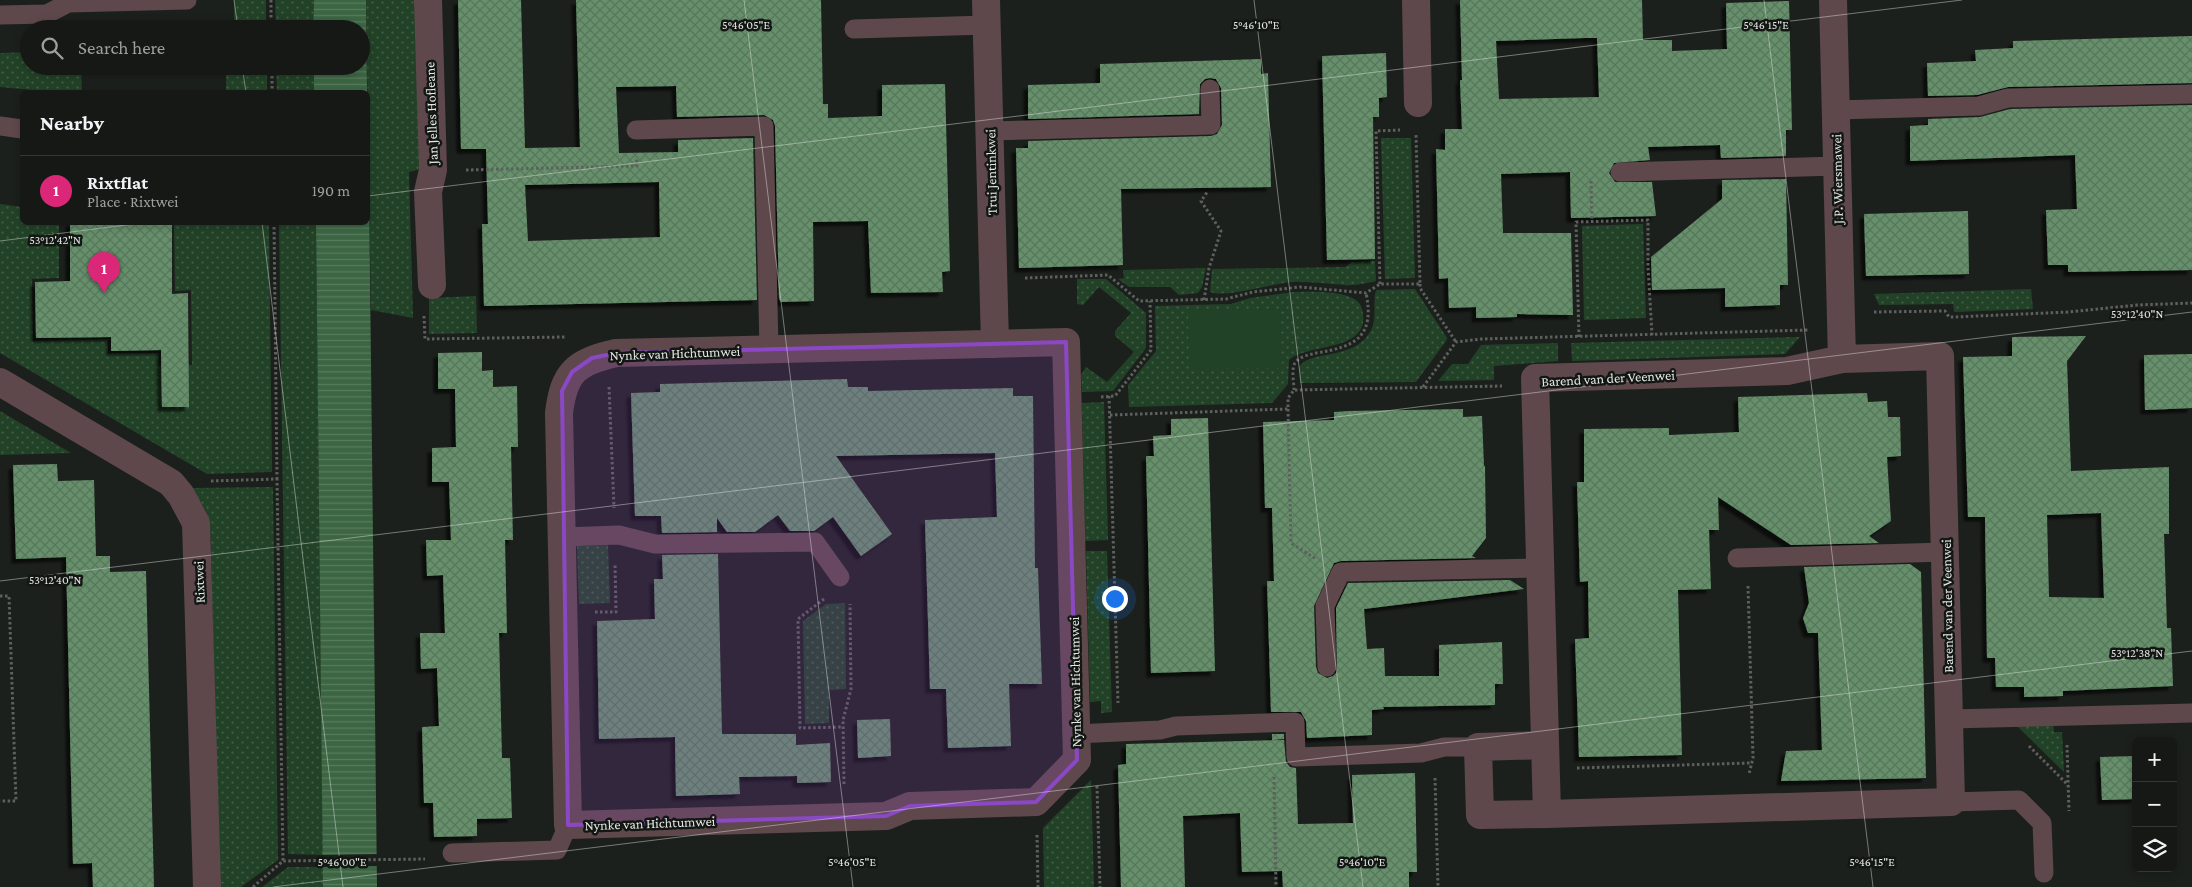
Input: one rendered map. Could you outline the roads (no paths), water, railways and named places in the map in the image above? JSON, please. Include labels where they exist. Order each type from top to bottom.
[{"type":"street","name":"Jan Jelles Hofleane","points":[[428,0],[433,170],[428,192],[432,285]]},
{"type":"street","points":[[1416,0],[1418,103]]},
{"type":"street","name":"J.P. Wiersmawei","points":[[1833,0],[1842,359]]},
{"type":"street","name":"Trui Jentinkwei","points":[[987,12],[995,344]]},
{"type":"street","name":"Nynke van Hichtumwei","points":[[1066,342],[1086,734],[1076,760],[1036,802],[910,806],[886,816],[568,825],[560,413],[562,391],[572,372],[592,358],[616,353],[769,349],[1066,342]]},
{"type":"street","name":"Barend van der Veenwei","points":[[1547,814],[1535,378],[1787,371],[1842,359],[1940,356],[1951,802]]},
{"type":"street","name":"Rixtwei","points":[[0,382],[171,483],[189,508],[196,523],[207,887]]},
{"type":"street","points":[[1546,757],[1478,747],[1480,815],[1951,802]]},
{"type":"lane","points":[[0,15],[47,14],[68,3],[187,0]]},
{"type":"lane","points":[[854,29],[987,12]]},
{"type":"lane","points":[[990,131],[1211,125],[1210,89]]},
{"type":"lane","points":[[1836,110],[1979,106],[2008,98],[2192,94]]},
{"type":"lane","points":[[0,126],[20,129]]},
{"type":"lane","points":[[636,130],[764,126],[769,349]]},
{"type":"lane","points":[[1620,172],[1837,166]]},
{"type":"lane","points":[[563,537],[619,536],[655,544],[816,542],[840,577]]},
{"type":"lane","points":[[1737,558],[1946,552]]},
{"type":"lane","points":[[1327,667],[1325,606],[1341,572],[1541,568]]},
{"type":"lane","points":[[1950,719],[2192,713]]},
{"type":"lane","points":[[1086,734],[1160,730],[1176,726],[1295,722],[1296,757],[1421,753],[1444,747],[1478,747]]},
{"type":"lane","points":[[1951,802],[2019,800],[2042,823],[2044,873]]},
{"type":"lane","points":[[452,853],[557,850],[568,825]]},
{"type":"place","name":"Rixtflat","points":[[104,293]]}]
